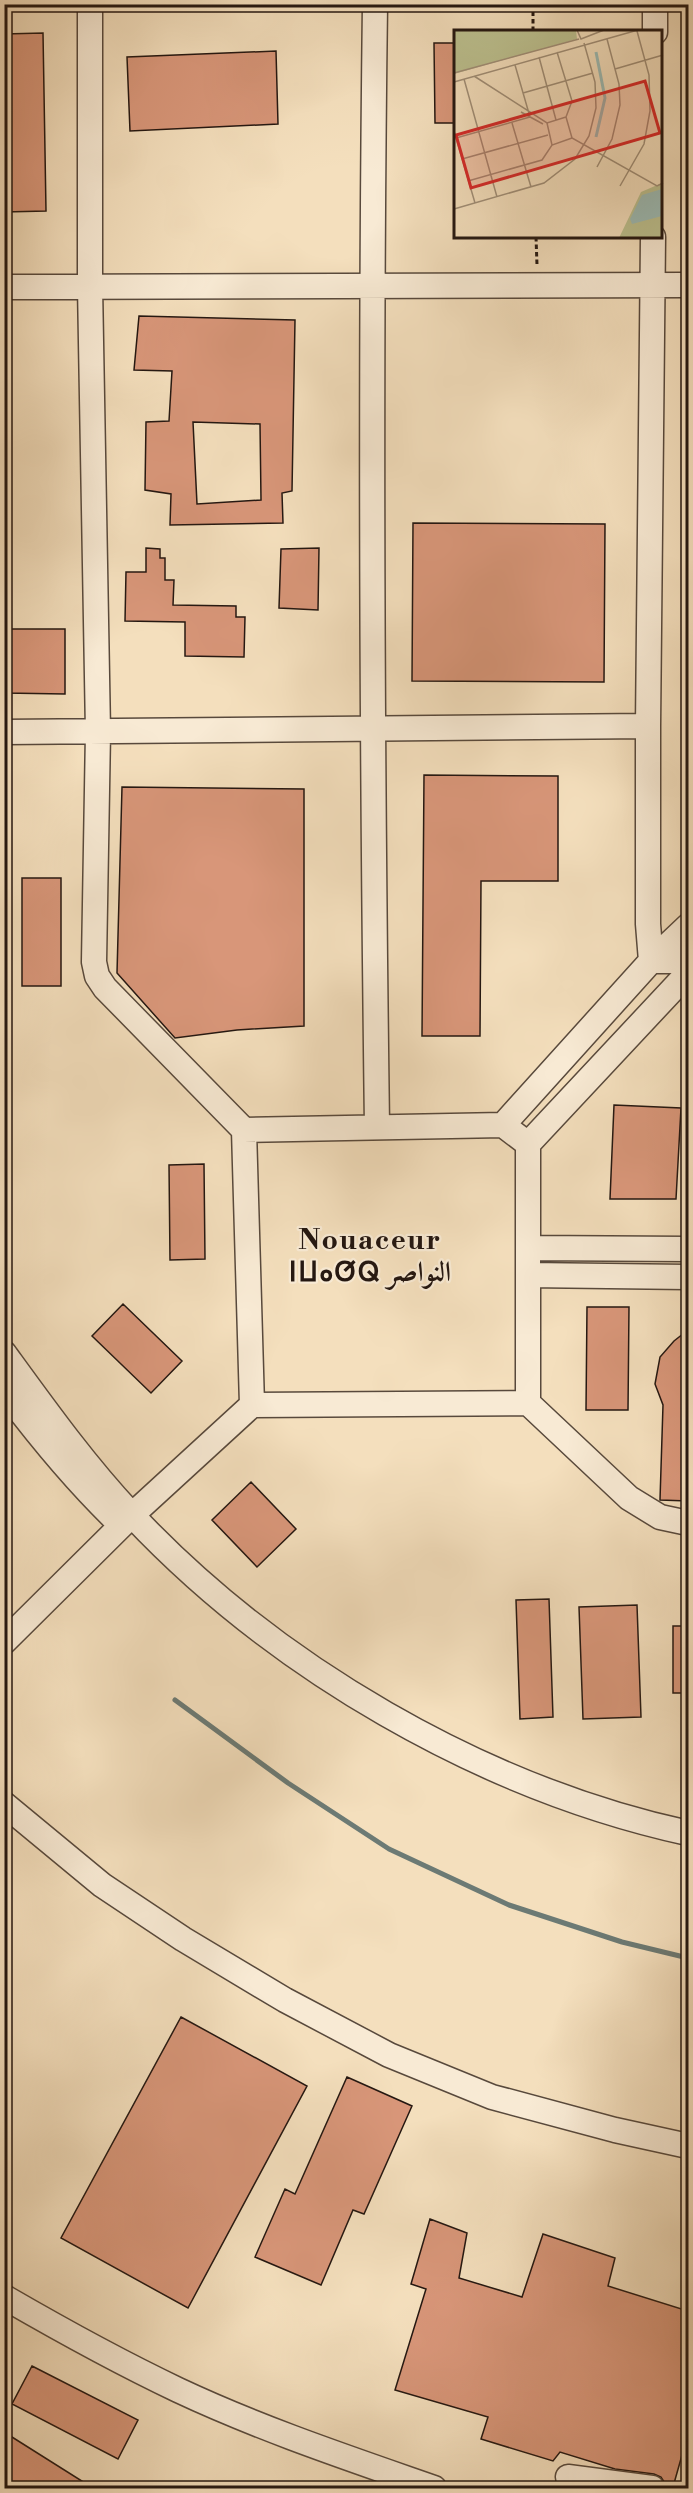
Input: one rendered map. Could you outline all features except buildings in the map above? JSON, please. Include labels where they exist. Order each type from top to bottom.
[{"type":"street","points":[[90,4],[90,286],[98,732],[94,962],[97,976],[105,988],[244,1130],[252,1405]]},
{"type":"street","points":[[375,4],[372,285],[372,728],[377,1126]]},
{"type":"street","points":[[655,4],[655,30]]},
{"type":"street","points":[[651,961],[648,924],[648,726],[653,238]]},
{"type":"street","points":[[4,287],[688,285]]},
{"type":"street","points":[[4,732],[648,726]]},
{"type":"street","points":[[503,1125],[651,961],[688,926]]},
{"type":"street","points":[[651,961],[688,961]]},
{"type":"street","points":[[528,1402],[528,1144],[688,973]]},
{"type":"street","points":[[244,1130],[503,1125],[528,1144]]},
{"type":"street","points":[[528,1248],[688,1249]]},
{"type":"street","points":[[528,1275],[688,1277]]},
{"type":"street","points":[[4,1353],[102,1483],[127,1520]]},
{"type":"street","points":[[4,1390],[77,1480],[178,1561],[227,1604],[332,1681],[388,1714],[442,1752],[528,1798],[623,1823],[688,1833]]},
{"type":"street","points":[[4,1642],[127,1520],[252,1405],[528,1402],[629,1498],[660,1517],[688,1523]]},
{"type":"street","points":[[4,1804],[102,1884],[183,1939],[285,2000],[389,2055],[492,2097],[615,2130],[688,2146]]},
{"type":"street","points":[[623,1823],[688,1848]]},
{"type":"street","points":[[4,2297],[179,2391],[314,2446],[435,2488]]},
{"type":"street","points":[[568,2477],[652,2488]]},
{"type":"path","points":[[533,4],[533,30]]},
{"type":"path","points":[[536,238],[538,285]]},
{"type":"waterway","points":[[175,1700],[288,1783],[389,1849],[509,1905],[622,1942],[688,1958]]},
{"type":"district","name":"Nouaceur ⵏⵡⴰⵚⵕ النواصر","points":[[370,1255]]}]
